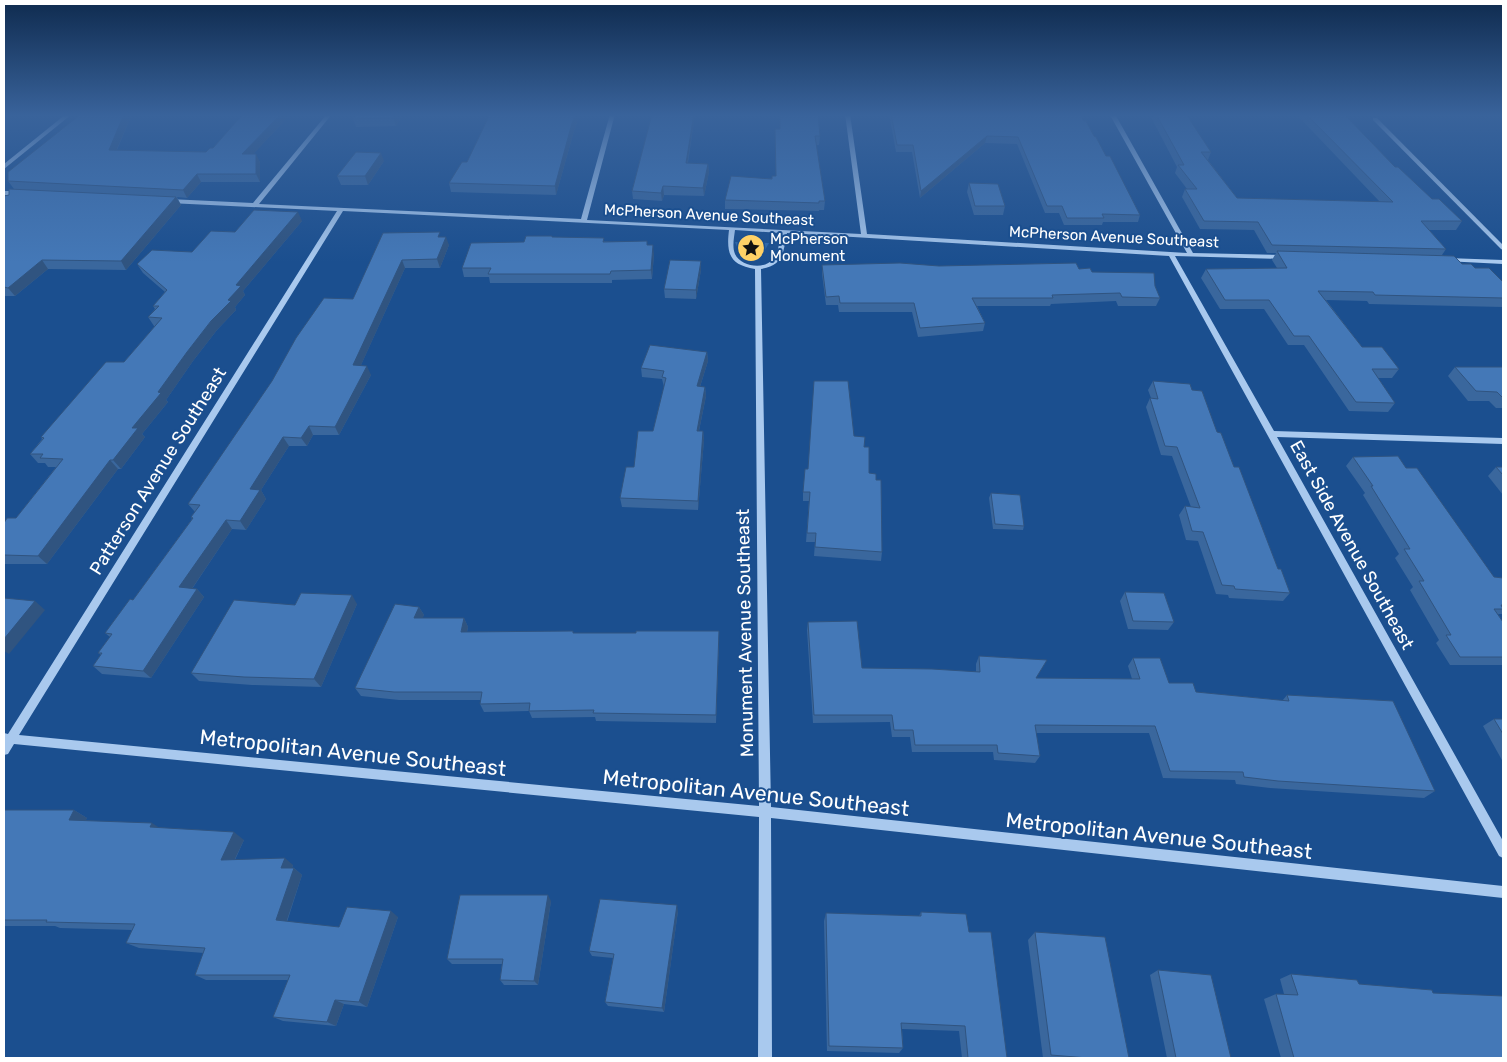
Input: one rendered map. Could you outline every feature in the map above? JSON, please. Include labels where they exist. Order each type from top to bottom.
[{"type":"street","points":[[255,205],[289,164]]},
{"type":"street","points":[[583,222],[600,164]]},
{"type":"street","points":[[855,164],[864,235]]},
{"type":"street","points":[[1140,164],[1191,254]]},
{"type":"street","points":[[1419,164],[1503,248]]},
{"type":"street","points":[[4,192],[33,194]]},
{"type":"street","name":"McPherson Avenue Southeast","points":[[158,200],[864,235],[1171,254],[1288,257]]},
{"type":"street","name":"Patterson Avenue Southeast","points":[[4,750],[7,739],[341,209]]},
{"type":"street","points":[[732,228],[731,250],[733,256],[737,261],[758,268],[774,262],[778,258],[784,231]]},
{"type":"street","name":"East Side Avenue Southeast","points":[[1171,254],[1273,434],[1503,852]]},
{"type":"street","points":[[1435,260],[1503,262]]},
{"type":"street","name":"Monument Avenue Southeast","points":[[758,268],[765,812],[765,1058]]},
{"type":"street","points":[[1273,434],[1503,441]]},
{"type":"street","name":"Metropolitan Avenue Southeast","points":[[7,739],[765,812],[1503,892]]},
{"type":"shaded area","points":[[735,242],[769,243],[762,255],[748,257],[739,252]]},
{"type":"building","points":[[19,164],[256,164],[256,174],[197,174],[183,190],[8,181],[8,172]]},
{"type":"building","points":[[347,164],[374,164],[365,176],[337,176]]},
{"type":"building","points":[[461,164],[561,164],[555,186],[449,183]]},
{"type":"building","points":[[639,164],[708,164],[703,188],[663,186],[661,193],[632,191]]},
{"type":"building","points":[[776,164],[819,164],[825,201],[819,201],[819,203],[725,200],[731,176],[772,179],[772,176],[776,176]]},
{"type":"building","points":[[916,164],[954,164],[921,191]]},
{"type":"building","points":[[1029,164],[1114,164],[1140,215],[1102,214],[1104,218],[1067,218],[1062,206],[1047,206]]},
{"type":"building","points":[[1183,164],[1210,164],[1237,198],[1393,202],[1355,164],[1392,164],[1398,167],[1432,199],[1439,199],[1462,221],[1421,221],[1446,249],[1272,245],[1258,222],[1204,221],[1185,189],[1197,189],[1178,165],[1184,165]]},
{"type":"building","points":[[969,183],[998,184],[1005,206],[975,206]]},
{"type":"building","points":[[9,189],[176,197],[121,261],[42,260],[8,288],[4,287],[4,196],[9,195]]},
{"type":"building","points":[[254,210],[298,212],[236,285],[241,286],[228,300],[231,301],[211,321],[187,352],[158,392],[161,393],[132,428],[138,428],[113,460],[110,460],[38,556],[4,555],[4,523],[7,518],[16,518],[63,459],[40,458],[43,454],[30,454],[44,438],[41,437],[106,362],[124,362],[162,318],[148,317],[159,306],[153,306],[167,290],[137,264],[152,250],[192,252],[211,231],[235,232]]},
{"type":"building","points":[[440,232],[438,237],[446,237],[437,259],[402,260],[353,365],[367,366],[335,427],[309,426],[301,438],[283,437],[250,489],[260,490],[240,521],[226,520],[179,587],[197,589],[143,671],[93,666],[102,653],[98,653],[112,634],[105,633],[130,599],[133,600],[193,518],[191,517],[200,505],[188,504],[272,381],[296,338],[324,298],[353,299],[383,233]]},
{"type":"building","points":[[526,236],[604,238],[603,242],[647,241],[647,245],[653,245],[651,270],[611,271],[610,274],[488,274],[491,268],[462,268],[471,243],[524,242]]},
{"type":"building","points":[[1277,251],[1454,256],[1462,264],[1471,264],[1475,268],[1489,268],[1503,282],[1503,298],[1375,295],[1373,292],[1318,291],[1362,347],[1382,347],[1399,369],[1372,369],[1395,403],[1356,402],[1309,336],[1294,336],[1269,300],[1225,300],[1206,269],[1287,268]]},
{"type":"building","points":[[670,260],[701,261],[696,290],[664,289]]},
{"type":"building","points":[[900,263],[939,266],[1076,263],[1079,269],[1090,268],[1092,272],[1154,273],[1155,286],[1160,298],[1122,297],[1120,293],[1052,295],[1053,298],[972,298],[985,323],[920,328],[914,303],[840,303],[839,296],[826,297],[822,265]]},
{"type":"building","points":[[650,345],[707,352],[697,386],[705,387],[697,431],[703,431],[698,501],[620,498],[626,467],[634,467],[638,431],[653,431],[666,378],[662,377],[664,371],[641,368]]},
{"type":"building","points":[[1455,367],[1503,367],[1503,398],[1497,392],[1476,391]]},
{"type":"building","points":[[814,381],[848,381],[854,436],[865,437],[864,447],[869,447],[869,473],[876,474],[876,480],[881,480],[882,552],[815,547],[816,533],[807,533],[810,492],[803,492],[805,469],[808,469]]},
{"type":"building","points":[[1153,381],[1190,384],[1192,390],[1202,391],[1217,432],[1221,433],[1234,467],[1239,467],[1278,569],[1281,569],[1290,593],[1235,589],[1234,586],[1222,585],[1203,532],[1192,531],[1185,506],[1200,508],[1177,447],[1165,446],[1150,398],[1158,399]]},
{"type":"building","points":[[1398,456],[1406,468],[1417,468],[1494,577],[1503,578],[1503,605],[1501,605],[1503,609],[1494,609],[1503,622],[1503,657],[1460,657],[1446,635],[1451,635],[1419,581],[1424,581],[1404,549],[1410,549],[1371,486],[1373,486],[1353,457]]},
{"type":"building","points":[[1496,467],[1503,467],[1503,475]]},
{"type":"building","points":[[991,493],[1020,495],[1024,526],[995,524]]},
{"type":"building","points":[[1125,592],[1164,593],[1174,622],[1133,621]]},
{"type":"building","points":[[301,593],[352,595],[314,679],[191,673],[234,600],[295,605]]},
{"type":"building","points":[[4,598],[35,601],[4,639]]},
{"type":"building","points":[[395,604],[419,607],[414,618],[464,618],[461,632],[573,631],[573,633],[636,633],[636,631],[719,631],[716,715],[593,713],[594,710],[529,711],[530,703],[480,704],[482,692],[394,692],[355,688]]},
{"type":"building","points":[[857,621],[862,668],[980,672],[979,656],[1047,660],[1036,678],[1140,679],[1133,658],[1160,658],[1169,683],[1193,683],[1196,692],[1289,701],[1287,695],[1393,701],[1435,791],[1278,781],[1244,777],[1243,772],[1170,771],[1155,726],[1035,725],[1040,756],[998,753],[997,745],[915,745],[913,730],[894,730],[892,715],[814,715],[808,622]]},
{"type":"building","points":[[1494,719],[1503,719],[1503,734]]},
{"type":"building","points":[[4,810],[74,810],[69,820],[152,823],[150,827],[234,832],[221,860],[285,858],[281,868],[294,868],[276,920],[339,927],[347,907],[391,911],[359,1002],[335,1000],[327,1022],[273,1017],[290,975],[195,975],[205,948],[126,943],[135,924],[4,920]]},
{"type":"building","points":[[460,895],[548,895],[534,981],[500,980],[503,959],[447,959]]},
{"type":"building","points":[[600,899],[677,905],[662,1008],[605,1002],[614,954],[589,951]]},
{"type":"building","points":[[921,912],[966,914],[969,932],[991,932],[1007,1058],[968,1058],[965,1026],[901,1023],[903,1048],[829,1046],[826,913],[921,916]]},
{"type":"building","points":[[1035,932],[1105,937],[1129,1058],[1088,1058],[1051,1055]]},
{"type":"building","points":[[1158,970],[1211,975],[1231,1058],[1176,1058]]},
{"type":"building","points":[[1291,974],[1357,980],[1359,984],[1432,990],[1433,993],[1503,996],[1503,1058],[1294,1058],[1276,994],[1298,995]]},
{"type":"place","name":"McPherson Monument","points":[[751,248]]}]
